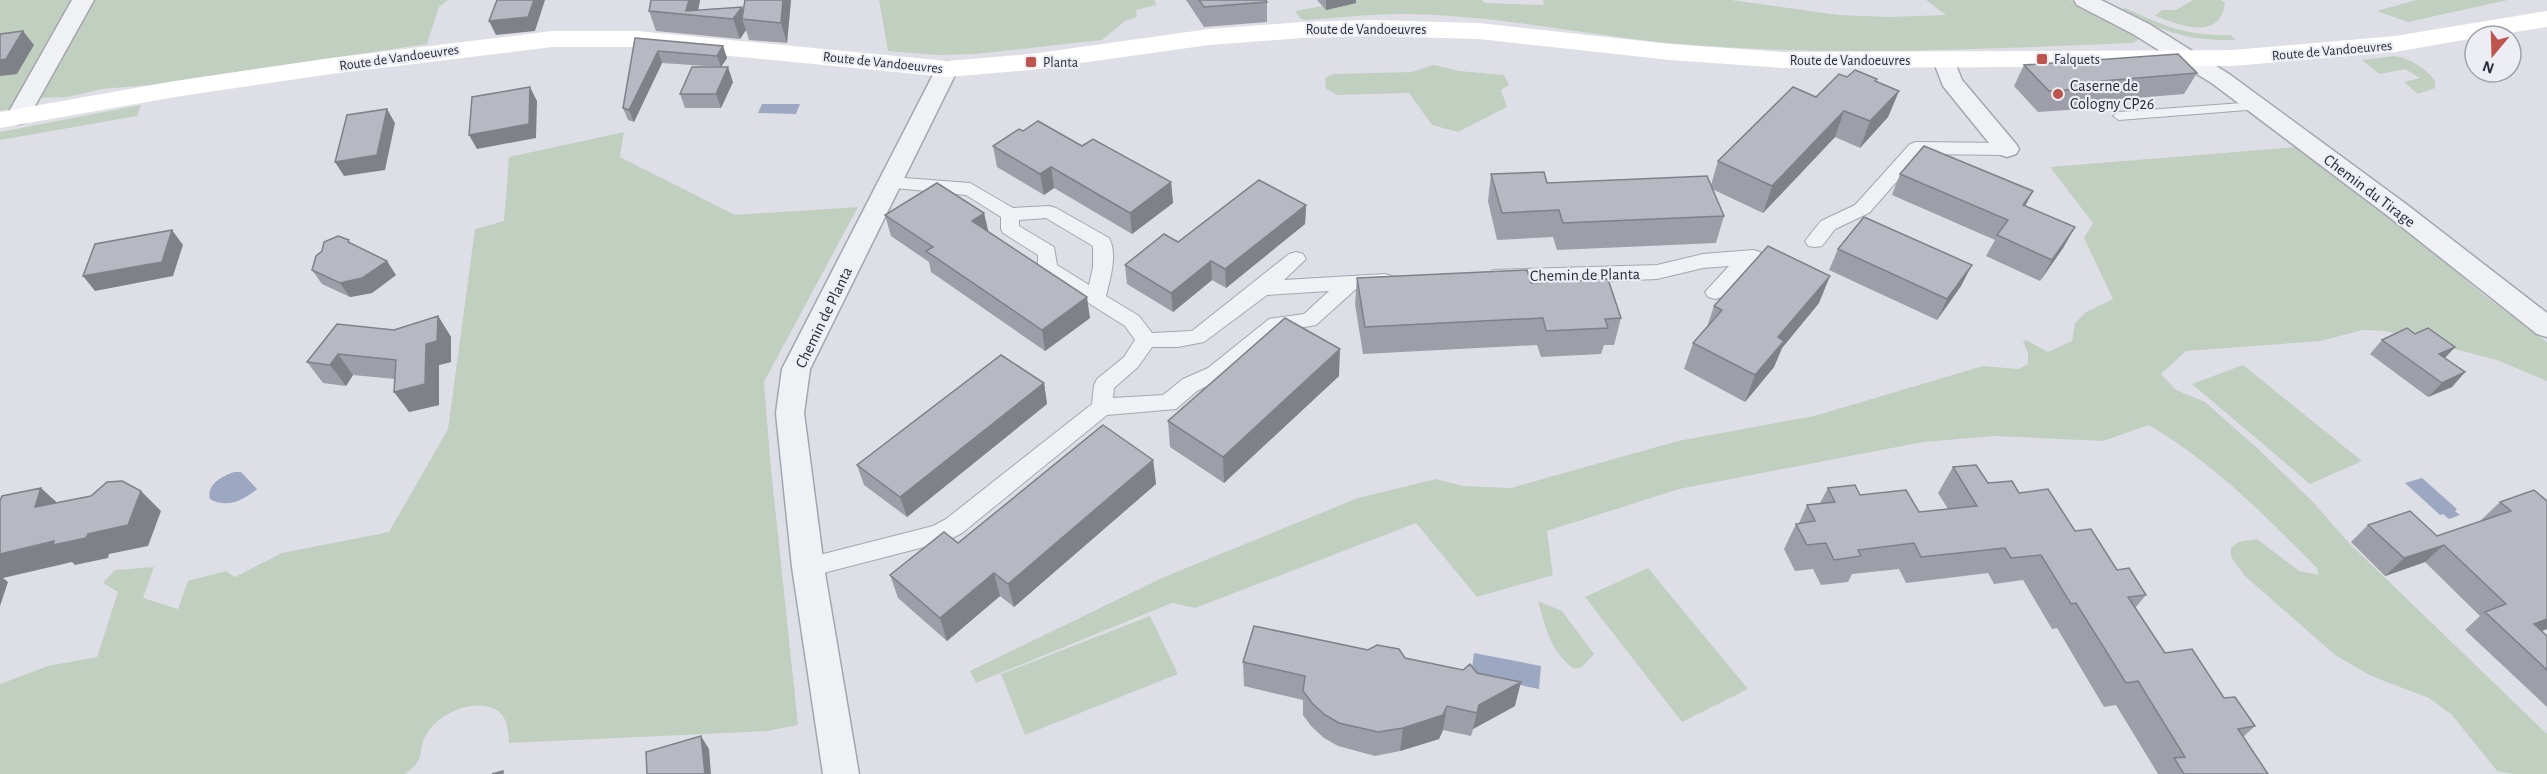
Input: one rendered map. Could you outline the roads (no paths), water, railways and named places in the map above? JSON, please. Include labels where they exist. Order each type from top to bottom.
[{"type":"main road","name":"Route de Vandoeuvres","points":[[2336,46],[2547,5]]},
{"type":"main road","name":"Route de Vandoeuvres","points":[[9,119],[175,89],[332,66],[552,39],[649,40],[824,55],[947,69],[1031,62],[1249,33],[1372,28],[1479,31],[1664,51],[1782,60],[2233,58],[2336,46],[2432,39],[2547,19]]},
{"type":"street","points":[[9,119],[83,0]]},
{"type":"street","name":"Chemin du Tirage","points":[[2085,0],[2189,57],[2397,210],[2547,327]]},
{"type":"street","points":[[1944,60],[1950,81],[2007,149]]},
{"type":"street","name":"Chemin de Planta","points":[[841,774],[808,567],[790,413],[796,369],[947,69]]},
{"type":"street","points":[[1815,241],[1827,225],[1862,209],[1916,148],[2007,149]]},
{"type":"street","points":[[891,183],[970,189],[1010,214],[1049,212],[1102,243],[1103,267],[1096,298]]},
{"type":"street","points":[[1010,214],[1010,229],[1047,252],[1048,268],[1132,321],[1146,339]]},
{"type":"street","name":"Chemin de Planta","points":[[1483,276],[1513,274],[1540,277],[1657,272],[1703,261],[1749,258],[1715,292]]},
{"type":"street","points":[[1146,339],[1178,340],[1197,337],[1296,259]]},
{"type":"street","points":[[1262,288],[1402,280]]},
{"type":"street","points":[[808,567],[917,540],[954,526],[1102,407],[1168,403],[1190,384],[1215,373],[1276,324],[1309,320],[1351,283]]},
{"type":"street","points":[[1102,407],[1104,385],[1131,362],[1146,339]]},
{"type":"lane","points":[[2119,116],[2256,106]]},
{"type":"water","points":[[762,104],[800,104],[796,114],[758,113]]},
{"type":"water","points":[[234,472],[241,472],[257,489],[247,497],[235,502],[223,503],[210,499],[209,494],[213,485]]},
{"type":"water","points":[[2422,478],[2457,509],[2455,511],[2460,515],[2449,519],[2443,514],[2440,515],[2405,483]]},
{"type":"water","points":[[1474,653],[1541,666],[1539,689],[1471,675]]},
{"type":"place","name":"Falquets","points":[[2042,59]]},
{"type":"place","name":"Planta","points":[[1031,62]]},
{"type":"place","name":"Caserne de Cologny CP26","points":[[2058,94]]}]
